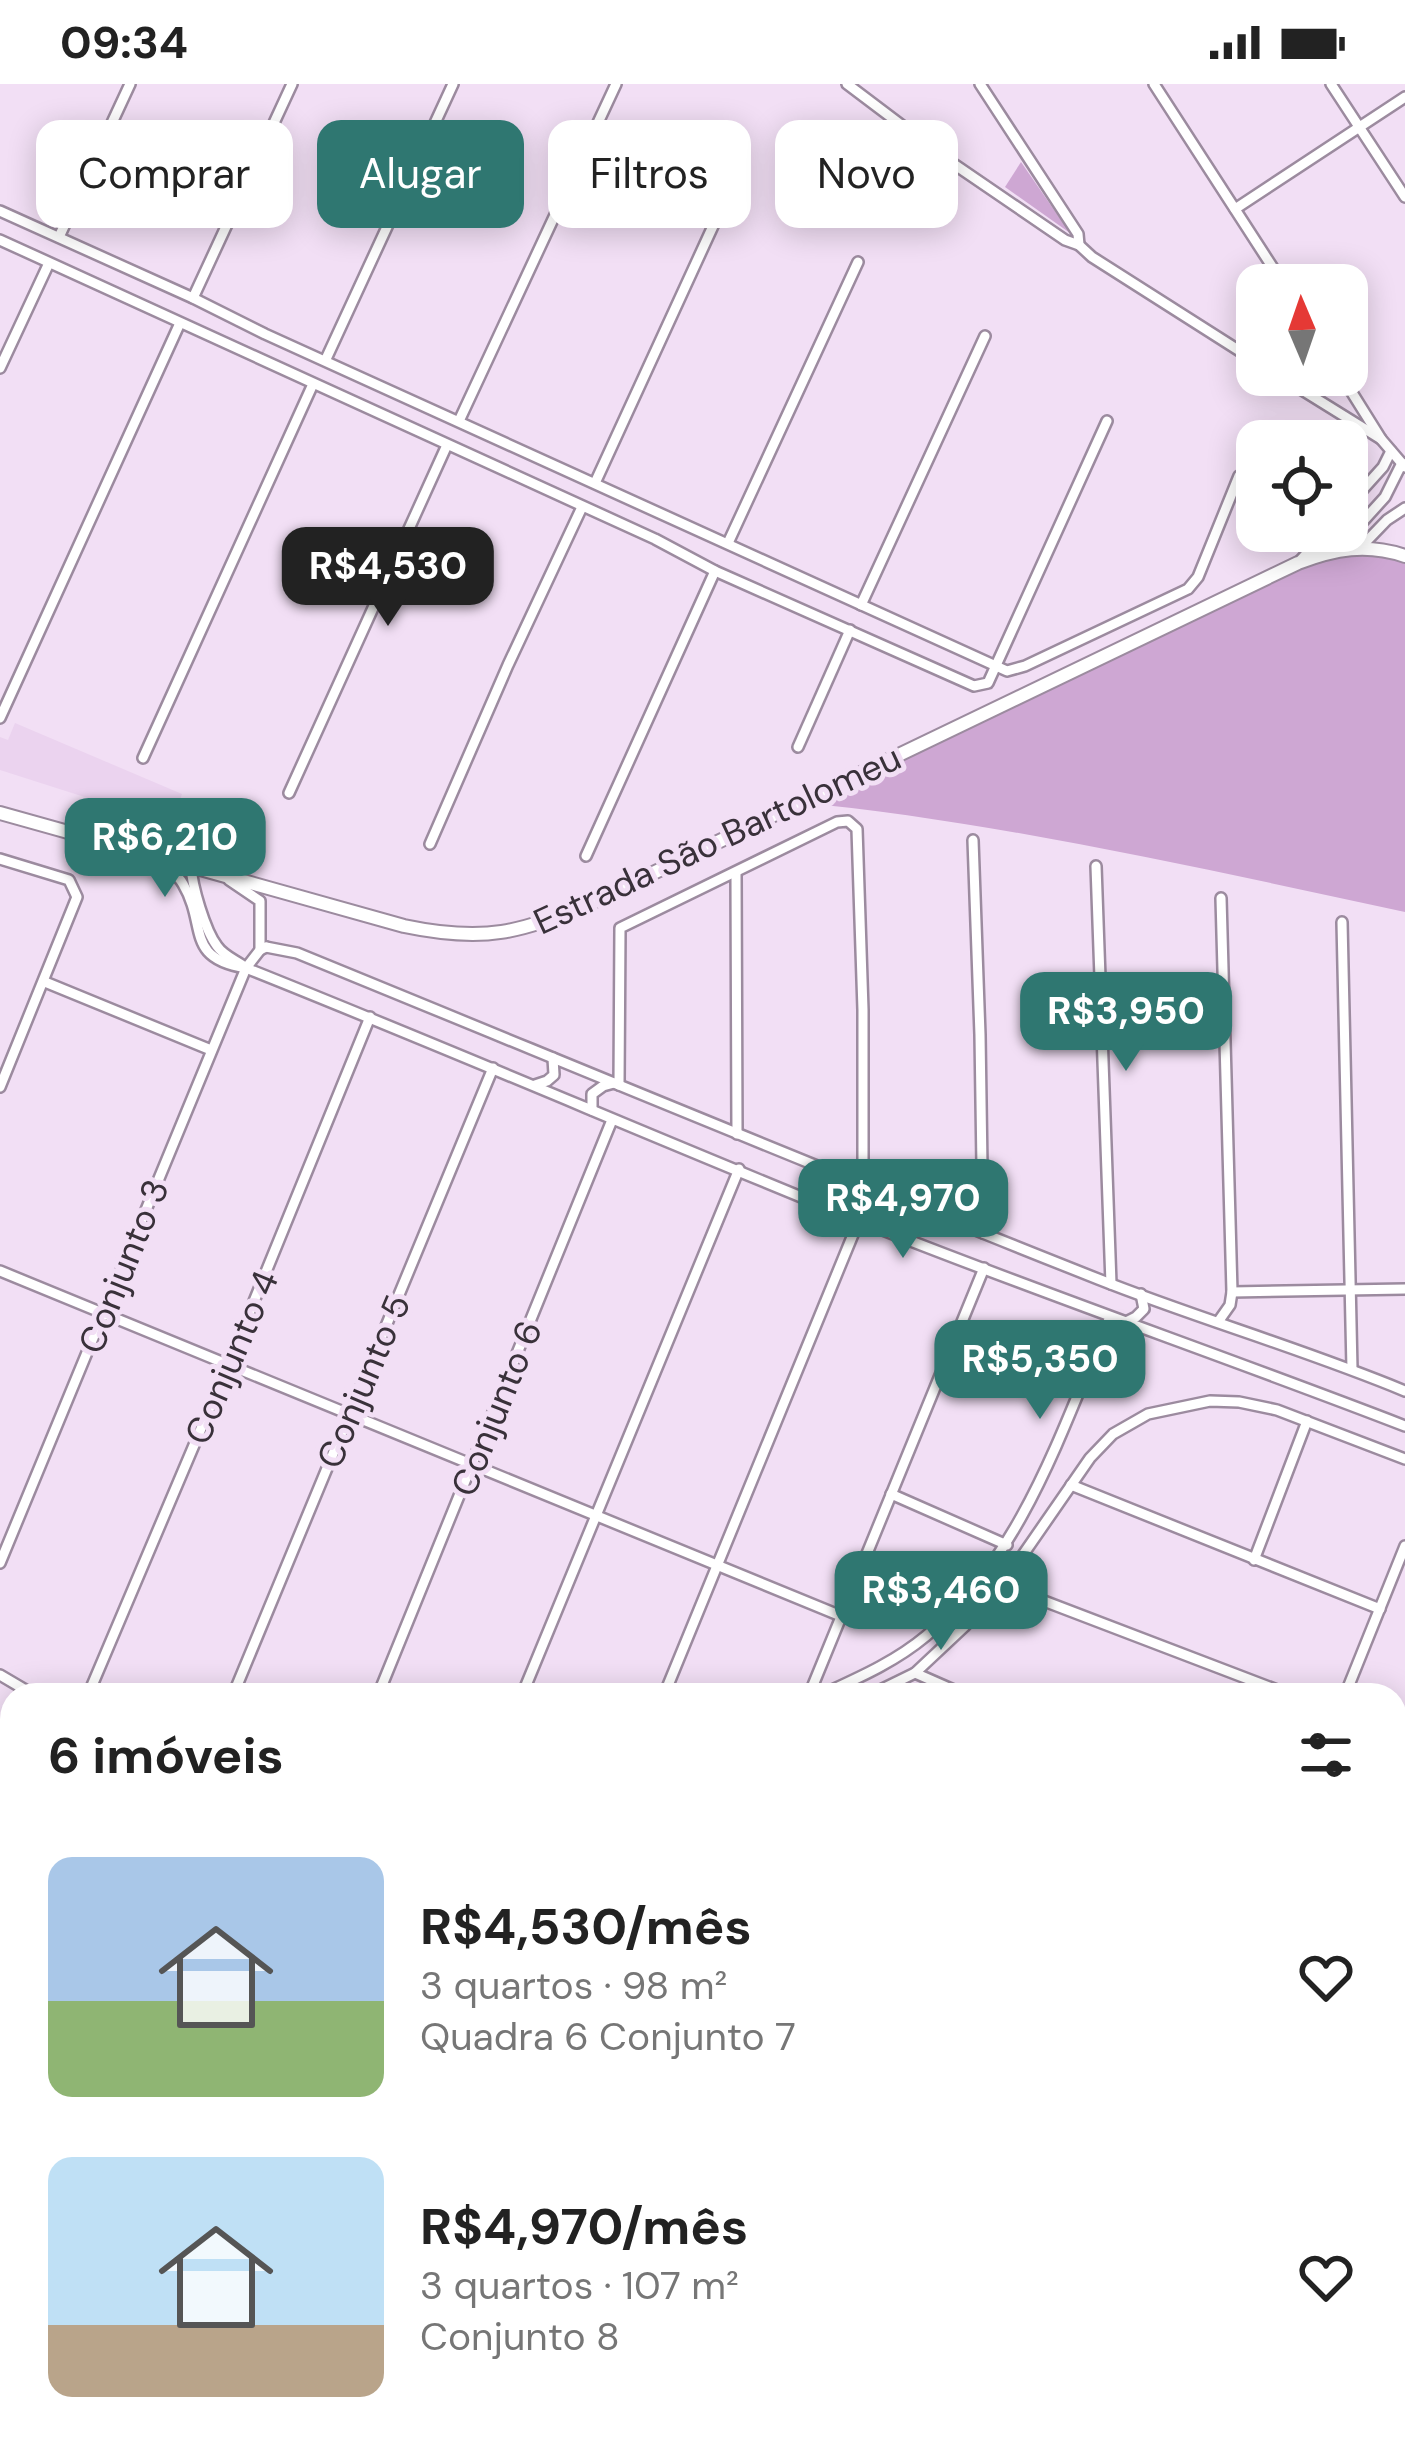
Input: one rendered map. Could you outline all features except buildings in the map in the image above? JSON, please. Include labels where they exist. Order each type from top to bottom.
[{"type":"street","points":[[58,237],[130,84]]},
{"type":"street","points":[[193,298],[292,84]]},
{"type":"street","points":[[326,359],[453,84]]},
{"type":"street","points":[[459,422],[616,84]]},
{"type":"street","points":[[847,84],[1065,240],[1236,348]]},
{"type":"street","points":[[980,84],[1078,234],[1079,245]]},
{"type":"street","points":[[1154,84],[1270,264]]},
{"type":"street","points":[[1331,84],[1405,197]]},
{"type":"street","points":[[1235,209],[1405,97]]},
{"type":"street","points":[[0,211],[1007,670],[1188,590],[1198,577],[1236,483]]},
{"type":"street","points":[[595,483],[712,228]]},
{"type":"street","points":[[0,240],[974,686],[988,683],[1107,421]]},
{"type":"street","points":[[728,543],[858,262]]},
{"type":"street","points":[[0,368],[49,263]]},
{"type":"street","points":[[118,294],[132,270]]},
{"type":"street","points":[[0,718],[180,323]]},
{"type":"street","points":[[254,356],[265,334]]},
{"type":"street","points":[[861,605],[985,337]]},
{"type":"street","points":[[143,758],[313,384]]},
{"type":"street","points":[[380,414],[392,390]]},
{"type":"street","points":[[1312,396],[1381,439]]},
{"type":"street","points":[[1354,396],[1403,465],[1368,514]]},
{"type":"street","points":[[289,794],[447,445]]},
{"type":"street","points":[[1368,483],[1390,451]]},
{"type":"street","points":[[519,478],[532,454]]},
{"type":"street","points":[[430,844],[582,507]]},
{"type":"street","points":[[1368,540],[1405,508]]},
{"type":"street","points":[[655,539],[665,517]]},
{"type":"street","name":"Estrada São Bartolomeu","points":[[1368,548],[1405,556]]},
{"type":"street","points":[[1298,563],[1308,552]]},
{"type":"street","name":"Estrada São Bartolomeu","points":[[0,813],[429,932],[496,934],[540,924],[667,867],[1328,552]]},
{"type":"street","points":[[586,856],[715,571]]},
{"type":"street","points":[[784,601],[797,575]]},
{"type":"street","points":[[798,747],[850,630]]},
{"type":"street","points":[[617,1084],[620,928],[848,820],[856,829],[866,1200],[669,1683]]},
{"type":"street","points":[[973,840],[982,1233]]},
{"type":"street","points":[[130,849],[173,872],[183,883],[209,956],[246,968]]},
{"type":"street","points":[[0,859],[69,880],[77,901],[0,1087]]},
{"type":"street","points":[[191,866],[214,943],[246,968],[859,1220],[1110,1317],[1399,1424],[1405,1414]]},
{"type":"street","points":[[1096,866],[1112,1284]]},
{"type":"street","points":[[219,874],[260,901],[263,948]]},
{"type":"street","points":[[736,874],[736,1134]]},
{"type":"street","points":[[263,948],[267,887]]},
{"type":"street","points":[[1218,1322],[1232,1292],[1221,898]]},
{"type":"street","points":[[1342,922],[1352,1369]]},
{"type":"street","points":[[263,948],[297,953],[919,1209],[1405,1391]]},
{"type":"street","name":"Conjunto 3","points":[[0,1563],[246,968],[263,948]]},
{"type":"street","points":[[45,982],[212,1050]]},
{"type":"street","name":"Conjunto 4","points":[[93,1683],[370,1017]]},
{"type":"street","points":[[535,1085],[554,1075],[554,1058]]},
{"type":"street","name":"Conjunto 5","points":[[238,1683],[494,1068]]},
{"type":"street","points":[[592,1110],[592,1094],[617,1084]]},
{"type":"street","name":"Conjunto 6","points":[[383,1683],[612,1120]]},
{"type":"street","points":[[527,1683],[739,1169]]},
{"type":"street","points":[[904,1237],[905,1221],[919,1209]]},
{"type":"street","points":[[814,1683],[984,1268]]},
{"type":"street","points":[[0,1271],[841,1616]]},
{"type":"street","points":[[1232,1292],[1405,1289]]},
{"type":"street","points":[[1126,1322],[1142,1312],[1142,1294]]},
{"type":"street","points":[[848,1683],[924,1639],[958,1607],[1006,1545],[1110,1317]]},
{"type":"street","points":[[895,1683],[915,1673],[964,1627],[1002,1586],[1090,1458],[1113,1434],[1148,1414],[1210,1401],[1239,1402],[1277,1410],[1405,1459]]},
{"type":"street","points":[[1254,1560],[1307,1421]]},
{"type":"street","points":[[1071,1485],[1380,1609]]},
{"type":"street","points":[[891,1494],[1006,1545]]},
{"type":"street","points":[[1350,1683],[1405,1546]]},
{"type":"street","points":[[1002,1586],[1258,1683]]},
{"type":"street","points":[[915,1673],[937,1683]]},
{"type":"shaded area","points":[[1021,162],[1070,233],[1005,187]]},
{"type":"shaded area","points":[[1368,543],[1405,548],[1405,912],[1026,834],[796,802],[1323,552],[1368,552]]},
{"type":"shaded area","points":[[15,723],[182,794],[172,825],[0,770],[0,737],[8,740]]}]
